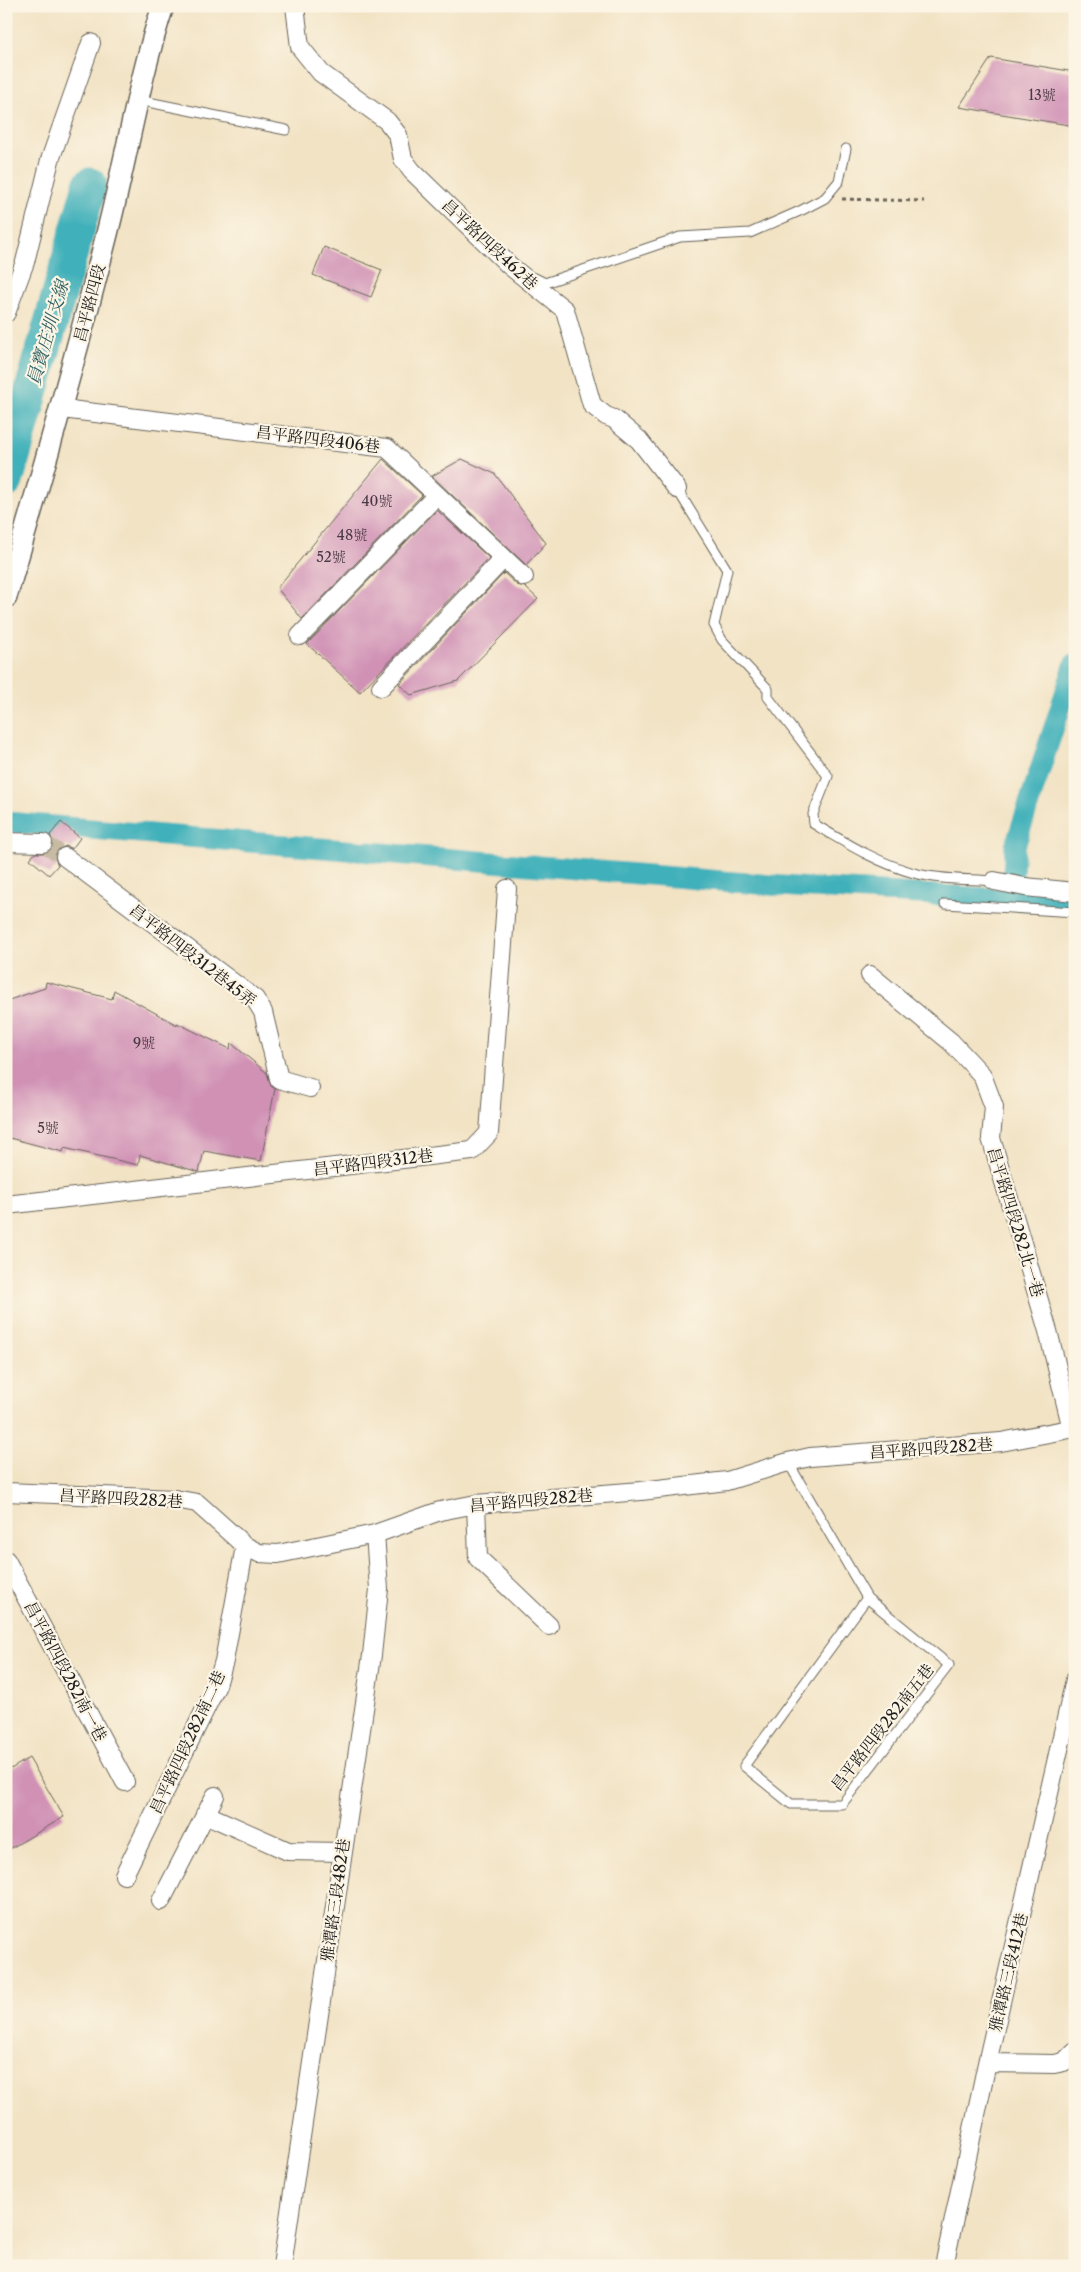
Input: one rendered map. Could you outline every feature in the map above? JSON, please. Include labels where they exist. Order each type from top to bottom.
[{"type":"street","name":"昌平路四段","points":[[6,597],[62,409],[109,227],[149,48],[163,6]]},
{"type":"street","name":"昌平路四段462巷","points":[[295,6],[300,47],[321,73],[387,121],[398,135],[402,159],[412,171],[510,266],[565,310],[592,405],[606,416],[614,419],[639,440],[677,489]]},
{"type":"street","points":[[6,313],[25,262],[50,160],[91,44]]},
{"type":"street","name":"昌平路四段406巷","points":[[62,409],[387,448],[524,577]]},
{"type":"street","points":[[300,636],[437,495]]},
{"type":"street","points":[[381,687],[503,559]]},
{"type":"street","points":[[6,842],[43,843]]},
{"type":"street","name":"昌平路四段312巷45弄","points":[[65,857],[255,999],[263,1012],[279,1080],[310,1088]]},
{"type":"street","points":[[994,881],[1026,888],[1075,892]]},
{"type":"street","name":"昌平路四段312巷","points":[[6,1205],[472,1151],[489,1133],[507,889]]},
{"type":"street","name":"昌平路四段282北一巷","points":[[870,975],[951,1042],[982,1074],[994,1107],[991,1138],[1048,1331],[1074,1428]]},
{"type":"street","name":"昌平路四段282巷","points":[[6,1492],[175,1499],[197,1503],[245,1546],[259,1553],[278,1554],[375,1534],[440,1512],[476,1504],[641,1491],[727,1481],[810,1457],[1001,1442],[1074,1428]]},
{"type":"street","points":[[476,1504],[478,1558],[549,1626]]},
{"type":"street","name":"雅潭路三段482巷","points":[[282,2266],[372,1656],[379,1589],[375,1534]]},
{"type":"street","name":"昌平路四段282南二巷","points":[[124,1875],[217,1685],[224,1661],[245,1546]]},
{"type":"street","name":"昌平路四段282南一巷","points":[[6,1560],[126,1782]]},
{"type":"street","name":"雅潭路三段412巷","points":[[944,2266],[988,2062],[1075,1680]]},
{"type":"street","points":[[161,1901],[215,1796]]},
{"type":"street","points":[[205,1814],[288,1852],[342,1852]]},
{"type":"street","points":[[988,2062],[1064,2062],[1075,2051]]},
{"type":"lane","points":[[138,100],[286,130]]},
{"type":"lane","points":[[510,266],[544,282],[680,238],[750,233],[825,198],[839,181],[846,149]]},
{"type":"lane","points":[[677,489],[727,570],[714,625],[722,640],[768,688],[768,697],[828,776],[813,814],[814,824],[859,851],[913,873],[930,877],[994,881]]},
{"type":"lane","points":[[945,904],[1075,912]]},
{"type":"lane","name":"昌平路四段282南五巷","points":[[788,1462],[868,1598],[949,1665],[842,1804],[791,1804],[744,1766],[868,1598]]},
{"type":"path","points":[[825,198],[924,201]]},
{"type":"building","points":[[991,58],[1075,72],[1075,126],[959,107]]},
{"type":"building","points":[[324,247],[382,270],[371,297],[313,275]]},
{"type":"building","points":[[383,459],[422,495],[302,619],[277,588]]},
{"type":"building","points":[[462,459],[495,474],[546,543],[526,565],[432,476]]},
{"type":"building","points":[[437,510],[489,558],[360,692],[307,644]]},
{"type":"building","points":[[504,573],[517,585],[525,587],[538,599],[458,681],[411,695],[399,684]]},
{"type":"building","points":[[61,822],[80,838],[72,849],[66,846],[57,850],[54,856],[58,865],[49,875],[30,859],[35,853],[48,853],[52,849],[54,843],[50,835]]},
{"type":"building","points":[[46,982],[112,999],[114,990],[177,1025],[177,1023],[230,1049],[231,1043],[267,1073],[271,1086],[275,1089],[261,1161],[204,1151],[199,1172],[140,1155],[138,1165],[64,1148],[63,1152],[6,1137],[6,1001],[45,988]]},
{"type":"building","points":[[29,1758],[64,1817],[6,1851],[6,1772]]},
{"type":"waterway","name":"員寶庄圳支線","points":[[6,481],[90,185]]},
{"type":"waterway","points":[[1011,898],[1015,846],[1075,663]]},
{"type":"waterway","points":[[6,822],[795,887],[1075,903]]},
{"type":"tunnel","points":[[43,843],[65,857]]}]
